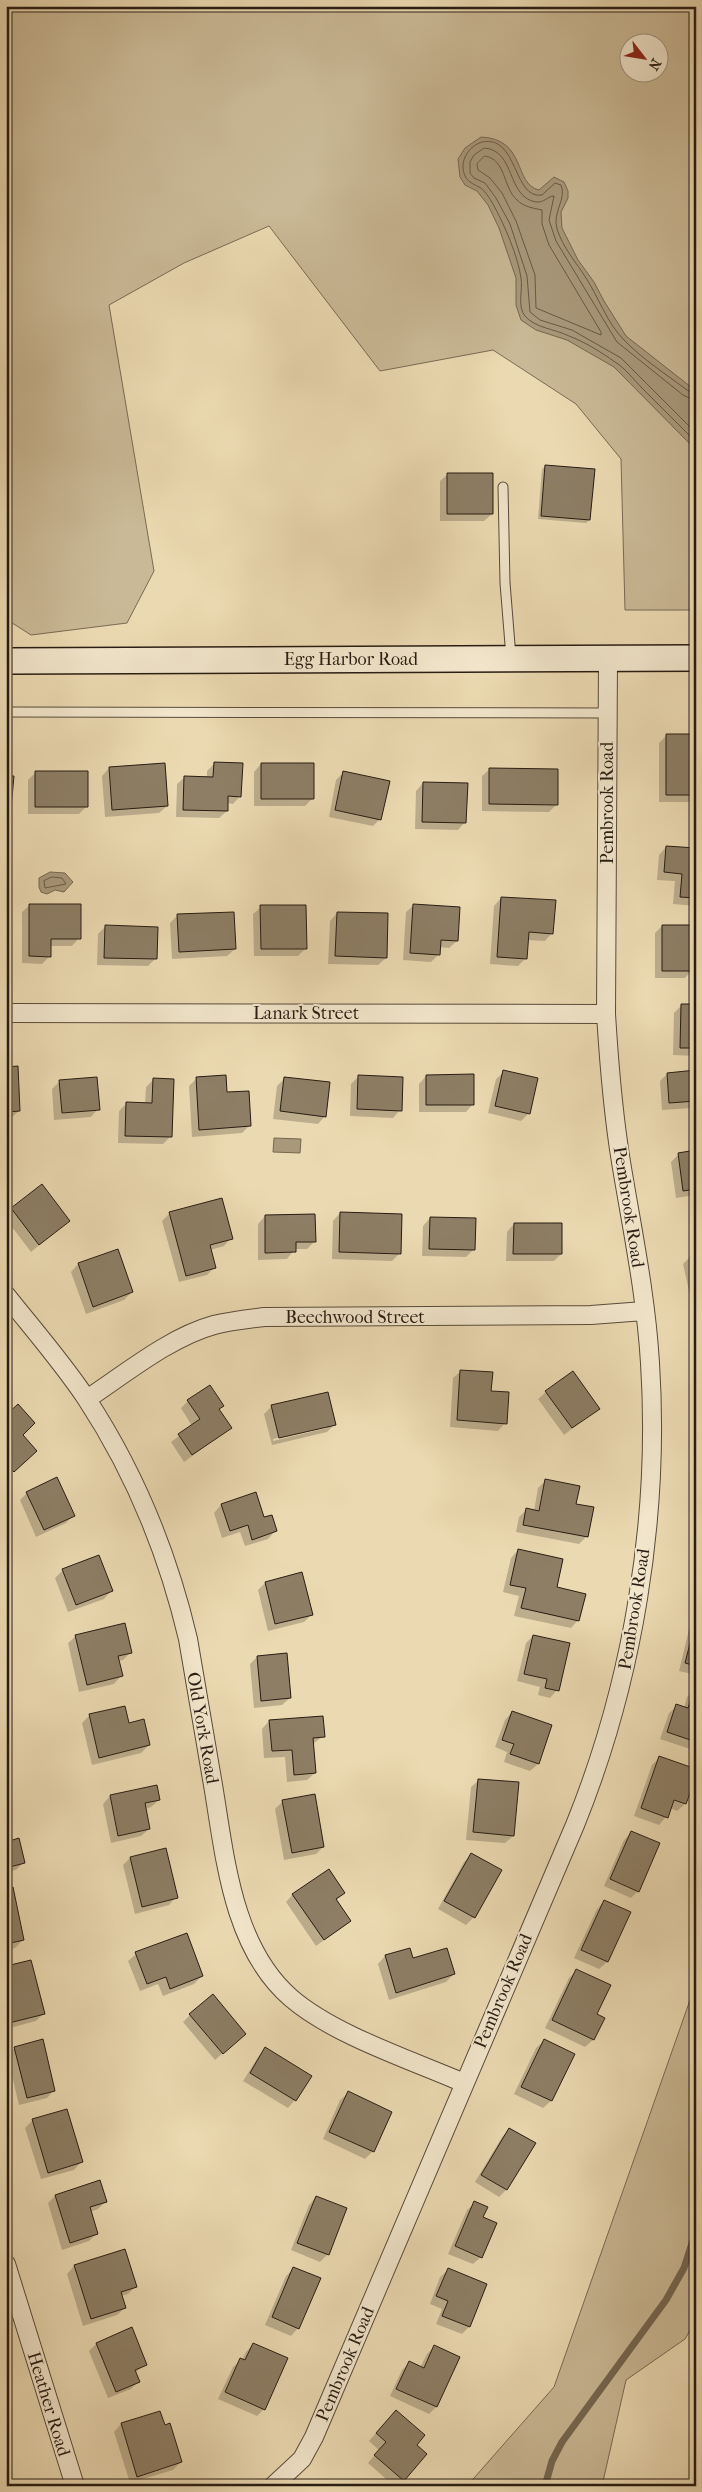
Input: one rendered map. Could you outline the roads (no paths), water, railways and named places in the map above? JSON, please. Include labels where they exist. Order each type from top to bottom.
[{"type":"main road","name":"Egg Harbor Road","points":[[6,661],[696,658]]},
{"type":"street","name":"Pembrook Road","points":[[273,2486],[302,2459],[314,2437],[591,1785],[619,1697],[638,1603],[652,1417],[650,1362],[639,1264],[620,1152],[608,1052],[606,1014],[608,659]]},
{"type":"street","name":"Lanark Street","points":[[6,1013],[606,1014]]},
{"type":"street","name":"Old York Road","points":[[6,1295],[87,1399],[134,1483],[158,1540],[180,1605],[188,1639],[234,1901],[252,1944],[274,1978],[290,1997],[309,2012],[350,2034],[464,2083]]},
{"type":"street","name":"Beechwood Street","points":[[87,1399],[185,1337],[213,1325],[238,1320],[264,1317],[591,1315],[644,1311]]},
{"type":"street","name":"Heather Road","points":[[6,2264],[10,2291],[74,2486]]},
{"type":"lane","points":[[503,487],[505,583],[511,659]]},
{"type":"lane","points":[[6,712],[607,713]]},
{"type":"water","points":[[481,137],[496,140],[506,145],[513,153],[525,179],[531,186],[539,190],[554,177],[564,182],[568,191],[568,198],[561,212],[562,228],[578,260],[594,282],[626,336],[696,391],[696,450],[614,367],[567,340],[536,330],[521,320],[516,305],[516,278],[499,228],[488,205],[477,191],[465,185],[460,177],[458,159],[465,148]]},
{"type":"water","points":[[50,872],[65,873],[73,882],[64,892],[55,890],[47,894],[41,892],[39,878]]},
{"type":"water","points":[[274,1138],[301,1139],[300,1153],[273,1152]]},
{"type":"waterway","points":[[545,2486],[552,2461],[562,2442],[666,2300],[684,2268],[696,2231]]}]
